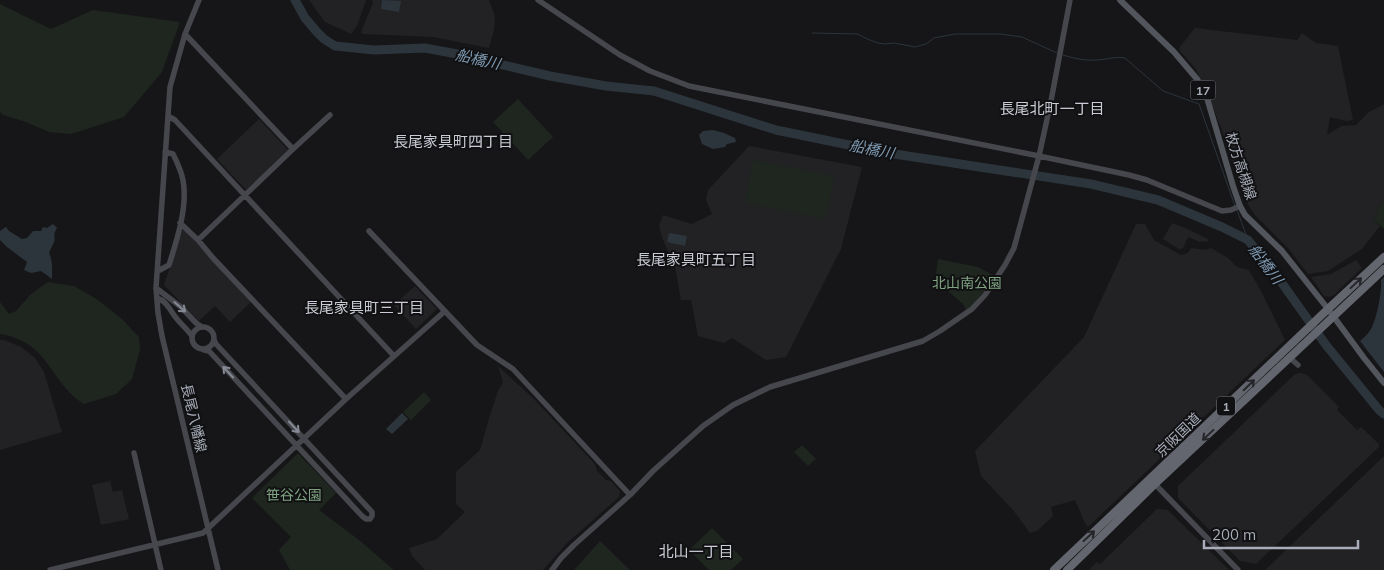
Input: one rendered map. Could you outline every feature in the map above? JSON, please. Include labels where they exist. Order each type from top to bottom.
[{"type":"highway","name":"京阪国道","points":[[1067,570],[1153,481],[1302,334],[1384,257]]},
{"type":"highway","name":"京阪国道","points":[[1054,570],[1290,358],[1384,269]]},
{"type":"main road","name":"枚方高槻線","points":[[1120,0],[1174,52],[1197,79],[1207,98],[1240,206],[1245,215],[1282,251],[1384,383]]},
{"type":"street","name":"長尾八幡線","points":[[199,0],[185,34],[170,87],[156,288],[162,336],[218,570]]},
{"type":"street","points":[[538,0],[620,55],[650,71],[689,86],[1039,156],[1148,180],[1222,211],[1232,210],[1240,206]]},
{"type":"street","points":[[552,570],[574,545],[630,495],[653,471],[698,430],[733,405],[770,387],[923,341],[972,309],[985,295],[1005,266],[1014,248],[1037,165],[1070,0]]},
{"type":"street","points":[[185,34],[292,149]]},
{"type":"street","points":[[198,240],[330,115]]},
{"type":"street","points":[[168,116],[175,120],[394,356]]},
{"type":"street","points":[[158,270],[169,265],[179,234],[184,191],[182,174],[173,154],[165,152]]},
{"type":"street","points":[[180,223],[346,399]]},
{"type":"street","points":[[369,231],[477,345],[513,369],[630,495]]},
{"type":"street","points":[[156,288],[182,307],[196,323],[210,329],[216,344],[372,512],[370,519],[366,519],[345,498],[209,351],[194,346],[191,339],[192,336],[195,330],[202,327]]},
{"type":"street","points":[[157,298],[166,303],[192,336]]},
{"type":"street","points":[[50,570],[203,533],[208,530],[346,399],[445,310]]},
{"type":"street","points":[[204,350],[211,346],[214,340]]},
{"type":"street","points":[[1290,358],[1298,365]]},
{"type":"street","points":[[248,393],[255,386]]},
{"type":"street","points":[[272,419],[280,413]]},
{"type":"street","points":[[134,453],[161,570]]},
{"type":"street","points":[[321,472],[329,465]]},
{"type":"street","points":[[1153,481],[1238,570]]},
{"type":"street","points":[[345,498],[353,490]]},
{"type":"shaded area","points":[[309,0],[366,0],[357,26],[351,34],[325,22]]},
{"type":"shaded area","points":[[372,0],[489,0],[495,16],[494,30],[489,48],[433,37],[363,34],[361,32],[373,3]]},
{"type":"shaded area","points":[[382,0],[401,1],[399,12],[381,9]]},
{"type":"shaded area","points":[[1195,28],[1297,40],[1302,33],[1316,43],[1338,46],[1353,120],[1347,121],[1330,117],[1327,135],[1341,126],[1356,125],[1369,112],[1384,104],[1384,199],[1373,219],[1380,226],[1362,249],[1328,271],[1308,274],[1288,248],[1255,215],[1243,197],[1222,130],[1210,100],[1196,69],[1179,48]]},
{"type":"shaded area","points":[[259,119],[288,150],[246,190],[217,159]]},
{"type":"shaded area","points":[[713,130],[735,138],[736,142],[727,144],[725,147],[713,149],[702,144],[699,135],[703,131]]},
{"type":"shaded area","points":[[749,146],[862,167],[841,249],[786,357],[766,360],[732,338],[724,343],[698,336],[691,300],[681,300],[675,266],[662,238],[659,226],[663,215],[692,224],[712,214],[706,200],[708,190]]},
{"type":"shaded area","points":[[1172,223],[1210,240],[1200,242],[1188,237],[1183,248],[1177,248],[1163,239]]},
{"type":"shaded area","points":[[53,224],[57,228],[54,243],[49,253],[52,262],[52,279],[41,271],[31,273],[24,270],[27,262],[0,240],[0,231],[6,227],[22,239],[27,238],[33,231],[41,231],[43,227],[47,228]]},
{"type":"shaded area","points":[[1136,224],[1145,224],[1154,240],[1181,255],[1188,253],[1191,248],[1206,250],[1211,248],[1228,258],[1237,267],[1249,270],[1285,340],[1088,527],[1075,500],[1051,507],[1053,516],[1037,531],[1030,533],[1013,510],[981,476],[975,451],[1084,337]]},
{"type":"shaded area","points":[[185,230],[251,302],[230,322],[215,306],[199,321],[164,285],[182,231]]},
{"type":"shaded area","points":[[669,233],[687,236],[685,246],[667,242]]},
{"type":"shaded area","points":[[1356,260],[1362,268],[1335,294],[1330,297],[1324,296],[1311,277],[1331,274]]},
{"type":"shaded area","points":[[1384,277],[1384,372],[1360,341],[1372,328],[1379,300],[1381,280]]},
{"type":"shaded area","points":[[415,286],[437,309],[416,329],[394,305]]},
{"type":"shaded area","points":[[0,340],[21,347],[35,358],[44,372],[62,432],[0,450]]},
{"type":"shaded area","points":[[498,366],[533,398],[595,464],[597,471],[606,480],[611,481],[620,491],[619,497],[566,544],[543,570],[425,570],[412,556],[409,548],[437,539],[465,512],[456,504],[456,472],[480,450],[498,391],[503,382]]},
{"type":"shaded area","points":[[1298,373],[1307,375],[1339,407],[1337,410],[1357,430],[1361,427],[1379,444],[1379,447],[1256,564],[1240,561],[1178,498],[1178,486]]},
{"type":"shaded area","points":[[402,413],[408,419],[392,434],[386,429]]},
{"type":"shaded area","points":[[1383,457],[1384,570],[1265,570]]},
{"type":"shaded area","points":[[110,481],[113,492],[122,490],[129,519],[101,525],[92,485]]},
{"type":"shaded area","points":[[1157,509],[1168,510],[1229,570],[1089,570],[1097,562],[1100,564]]},
{"type":"green space","points":[[0,4],[51,29],[93,10],[180,22],[162,72],[124,117],[71,134],[49,132],[3,115],[0,112]]},
{"type":"green space","points":[[518,99],[553,137],[528,160],[493,122]]},
{"type":"green space","points":[[753,160],[834,176],[826,219],[745,203]]},
{"type":"green space","points":[[1384,199],[1384,229],[1373,219]]},
{"type":"green space","name":"北山南公園","points":[[938,259],[978,267],[995,277],[973,305],[966,310],[963,304],[935,280]]},
{"type":"green space","points":[[48,282],[74,286],[95,298],[121,318],[139,337],[140,350],[132,379],[116,394],[84,404],[72,395],[48,364],[29,345],[17,338],[0,334],[0,302],[9,314],[16,311],[31,294]]},
{"type":"green space","points":[[424,392],[431,400],[411,420],[403,412]]},
{"type":"green space","points":[[802,445],[816,459],[808,466],[794,452]]},
{"type":"green space","name":"笹谷公園","points":[[298,453],[336,493],[319,510],[359,540],[394,570],[290,570],[279,550],[291,537],[252,498]]},
{"type":"green space","points":[[712,528],[743,559],[731,570],[709,570],[689,550]]},
{"type":"green space","points":[[600,541],[630,570],[574,570]]},
{"type":"waterway","name":"船橋川","points":[[295,0],[305,18],[317,32],[335,46],[374,50],[425,48],[550,76],[606,86],[654,91],[776,130],[888,153],[1091,184],[1158,200],[1248,240],[1279,279],[1326,345],[1384,414]]},
{"type":"waterway","points":[[812,33],[858,34],[878,43],[894,43],[915,47],[926,44],[934,38],[955,34],[1000,34],[1022,37],[1057,53]]},
{"type":"waterway","points":[[1063,55],[1088,60],[1125,58],[1163,91],[1199,104],[1235,206]]},
{"type":"waterway","points":[[1237,210],[1248,240]]},
{"type":"district","name":"長尾北町一丁目","points":[[1052,108]]},
{"type":"district","name":"長尾家具町四丁目","points":[[453,141]]},
{"type":"district","name":"長尾家具町五丁目","points":[[696,259]]},
{"type":"district","name":"長尾家具町三丁目","points":[[364,307]]},
{"type":"district","name":"北山一丁目","points":[[696,551]]}]
